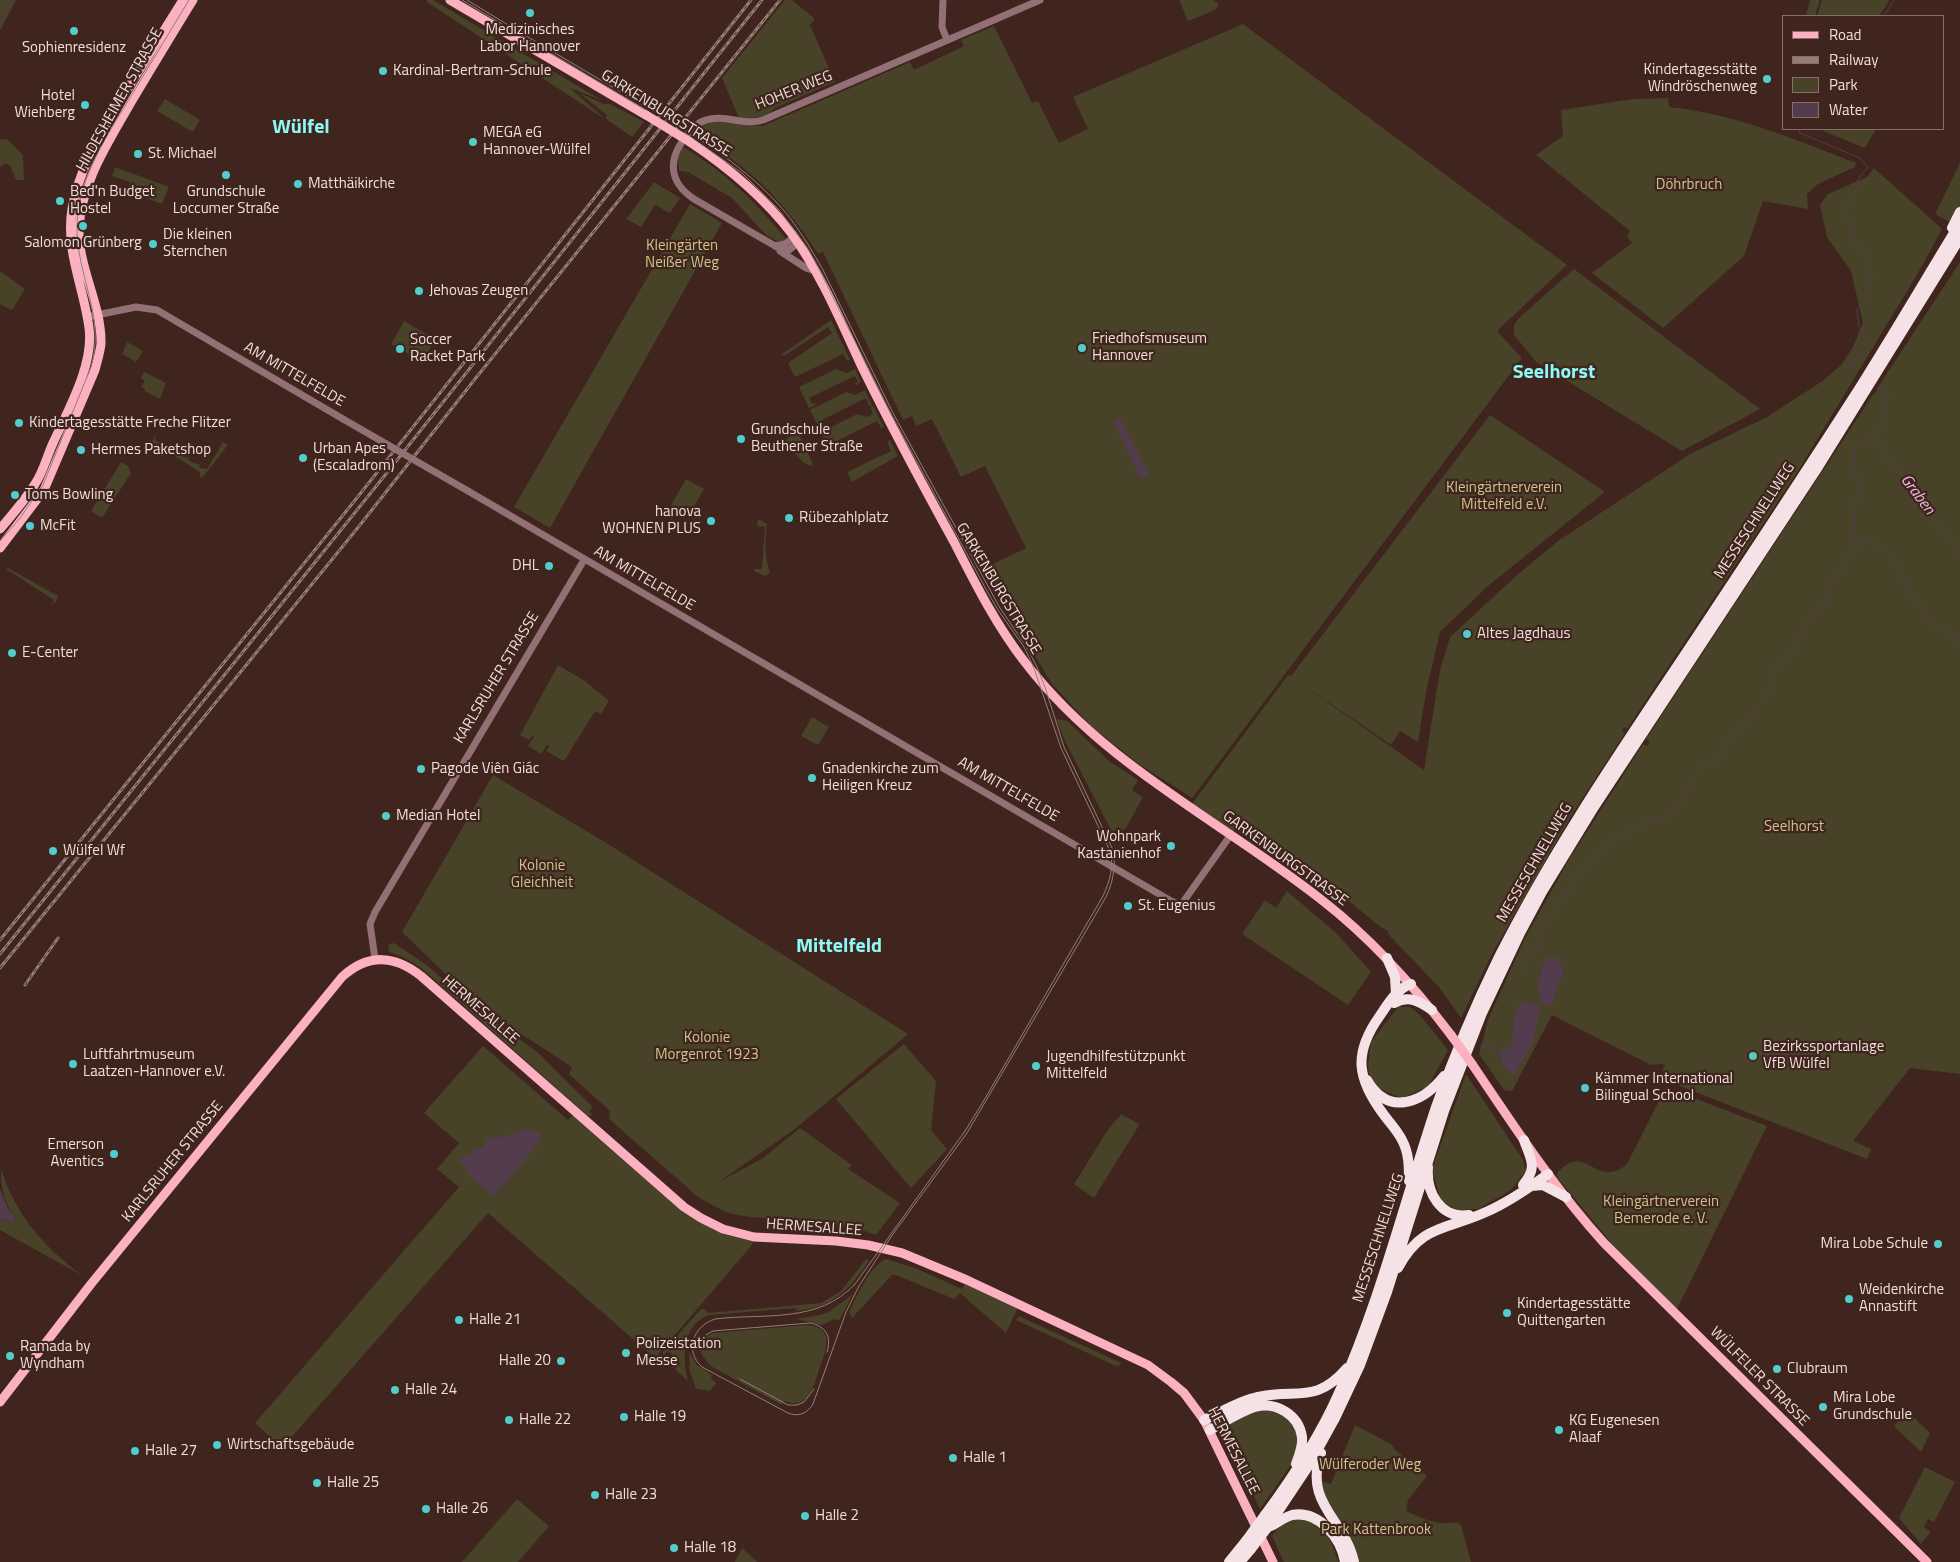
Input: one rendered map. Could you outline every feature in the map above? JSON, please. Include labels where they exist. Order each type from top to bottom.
[{"type":"highway","points":[[1940,256],[1960,212]]},
{"type":"highway","name":"MESSESCHNELLWEG","points":[[1268,1523],[1329,1414],[1353,1361],[1379,1289],[1450,1068],[1474,1009],[1536,887],[1627,742],[1844,412],[1960,223]]},
{"type":"highway","name":"MESSESCHNELLWEG","points":[[1229,1562],[1249,1545],[1299,1482],[1336,1418],[1360,1365],[1386,1292],[1430,1151],[1455,1080],[1491,991],[1542,892],[1594,807],[1826,455],[1960,238]]},
{"type":"highway","points":[[1922,300],[1943,276],[1960,249]]},
{"type":"highway","points":[[1387,958],[1395,977],[1395,998],[1376,1026],[1366,1049],[1364,1066],[1371,1086],[1391,1101],[1407,1102],[1429,1093],[1450,1068]]},
{"type":"highway","points":[[1409,1192],[1407,1152],[1396,1131],[1368,1092],[1363,1080],[1361,1065],[1363,1048],[1369,1033],[1395,998],[1406,992],[1410,984]]},
{"type":"highway","points":[[1395,998],[1409,998],[1432,1010]]},
{"type":"highway","points":[[1524,1140],[1533,1166],[1530,1177],[1524,1187]]},
{"type":"highway","points":[[1430,1151],[1428,1172],[1432,1194],[1440,1207],[1451,1213],[1465,1215],[1485,1210],[1524,1187],[1544,1185],[1566,1197]]},
{"type":"highway","points":[[1386,1292],[1409,1250],[1420,1239],[1439,1228],[1486,1212],[1546,1171]]},
{"type":"highway","points":[[1204,1420],[1251,1398],[1302,1394],[1322,1389],[1353,1361]]},
{"type":"highway","points":[[1210,1430],[1238,1414],[1255,1407],[1267,1405],[1282,1409],[1296,1421],[1302,1439],[1300,1453],[1292,1478]]},
{"type":"highway","points":[[1336,1418],[1318,1464],[1318,1492],[1324,1508],[1348,1543],[1354,1562]]},
{"type":"highway","points":[[1268,1523],[1291,1515],[1302,1514],[1317,1519],[1336,1538],[1345,1562]]},
{"type":"highway","name":"MESSESCHNELLWEG","points":[[1240,1562],[1249,1545]]},
{"type":"main road","name":"HILDESHEIMER STRASSE","points":[[0,548],[33,505],[51,475],[95,370],[100,351],[100,329],[92,316],[71,245],[71,219],[78,184],[86,161],[100,134],[183,0]]},
{"type":"main road","name":"HILDESHEIMER STRASSE","points":[[0,529],[35,484],[68,408],[89,352],[92,316],[80,245],[80,220],[87,187],[99,158],[194,0]]},
{"type":"main road","name":"GARKENBURGSTRASSE","points":[[450,0],[690,142],[724,166],[753,190],[771,209],[796,240],[815,271],[917,476],[987,603],[1022,659],[1074,718],[1100,741],[1155,784],[1322,900],[1368,938],[1432,1010],[1574,1208]]},
{"type":"main road","name":"KARLSRUHER STRASSE","points":[[0,1402],[93,1281],[342,977],[358,965],[375,959]]},
{"type":"main road","name":"HERMESALLEE","points":[[375,959],[396,962],[412,969],[684,1207],[701,1218],[722,1228],[754,1237],[836,1240],[902,1253],[1148,1365],[1184,1393],[1204,1420],[1273,1562]]},
{"type":"main road","name":"WÜLFELER STRASSE","points":[[1574,1208],[1635,1275],[1927,1562]]},
{"type":"street","points":[[944,0],[942,26],[947,40]]},
{"type":"street","name":"HOHER WEG","points":[[815,271],[794,261],[774,246],[682,190],[672,166],[675,150],[693,127],[705,120],[717,118],[751,122],[763,120],[1040,0]]},
{"type":"street","points":[[774,246],[785,251],[796,240]]},
{"type":"street","name":"AM MITTELFELDE","points":[[92,316],[136,307],[157,310],[1181,906],[1230,836]]},
{"type":"street","name":"KARLSRUHER STRASSE","points":[[375,959],[370,924],[375,912],[584,560]]},
{"type":"green space","points":[[0,0],[16,0],[0,31]]},
{"type":"green space","points":[[427,0],[433,0],[603,101],[570,88],[603,118],[427,2]]},
{"type":"green space","points":[[785,0],[792,0],[815,19],[810,25],[835,82],[775,108],[763,116],[739,118],[722,78]]},
{"type":"green space","points":[[1179,0],[1213,0],[1219,4],[1215,10],[1188,21]]},
{"type":"green space","points":[[1810,0],[1820,0],[1815,15],[1806,15]]},
{"type":"green space","points":[[1822,0],[1889,1],[1880,15],[1817,15]]},
{"type":"green space","points":[[1243,24],[1567,265],[1497,331],[1522,358],[1192,798],[1139,764],[1092,727],[1052,684],[983,569],[1026,548],[985,466],[961,477],[932,419],[916,426],[912,416],[903,420],[823,252],[818,254],[791,216],[749,173],[732,159],[692,133],[701,124],[714,121],[763,126],[910,62],[914,70],[964,46],[961,40],[994,26],[1032,103],[1038,101],[1059,143],[1088,129],[1073,97]]},
{"type":"green space","points":[[579,93],[604,104],[610,104],[644,122],[632,137],[606,119],[607,115]]},
{"type":"green space","name":"Döhrbruch","points":[[1668,98],[1669,107],[1693,110],[1740,121],[1856,163],[1855,167],[1818,184],[1807,194],[1808,209],[1763,201],[1744,256],[1663,328],[1592,273],[1632,243],[1627,236],[1630,231],[1536,155],[1563,136],[1561,110],[1633,99]]},
{"type":"green space","points":[[165,99],[200,120],[193,132],[157,111]]},
{"type":"green space","points":[[1823,130],[1875,130],[1865,148]]},
{"type":"green space","points":[[7,139],[23,155],[24,180],[16,180],[10,166],[6,163],[0,167],[0,140]]},
{"type":"green space","points":[[683,147],[712,166],[751,200],[785,238],[784,241],[778,242],[765,234],[732,198],[688,172],[679,171],[678,158]]},
{"type":"green space","points":[[1960,163],[1960,228],[1935,214]]},
{"type":"green space","points":[[115,167],[169,187],[162,204],[127,191],[130,182],[112,176]]},
{"type":"green space","name":"Kleingärtnerverein Mittelfeld e.V.","points":[[1874,168],[1942,229],[1917,275],[1798,471],[1627,729],[1624,727],[1622,730],[1625,733],[1573,813],[1493,952],[1461,1018],[1439,987],[1390,936],[1387,930],[1340,894],[1243,828],[1237,828],[1230,836],[1189,808],[1288,675],[1291,676],[1490,415],[1605,492],[1488,586],[1440,632],[1426,692],[1418,742],[1400,731],[1391,745],[1296,680],[1424,770],[1440,670],[1450,637],[1516,576],[1558,541],[1690,454],[1767,417],[1824,380],[1841,365],[1852,349],[1863,323],[1851,271],[1827,237],[1820,205],[1828,194],[1867,177]]},
{"type":"green space","name":"Kleingärten Neißer Weg","points":[[654,182],[680,198],[670,213],[655,205],[641,227],[626,219]]},
{"type":"green space","points":[[690,204],[722,223],[550,528],[514,507]]},
{"type":"green space","name":"Seelhorst","points":[[1960,262],[1960,1074],[1910,1068],[1853,1141],[1871,1149],[1867,1159],[1662,1079],[1665,1073],[1662,1071],[1665,1065],[1651,1065],[1552,1015],[1512,1091],[1504,1090],[1479,1054],[1488,1020],[1525,938],[1568,861],[1643,744],[1648,746],[1650,742],[1646,739],[1874,393],[1878,391],[1876,390]]},
{"type":"green space","points":[[1574,269],[1760,409],[1682,451],[1536,362],[1514,335],[1514,325],[1518,319]]},
{"type":"green space","points":[[0,271],[25,289],[12,310],[0,304]]},
{"type":"green space","points":[[831,320],[850,360],[847,361],[843,354],[795,377],[788,363],[832,333],[828,327],[784,356],[782,354]]},
{"type":"green space","points":[[404,321],[435,339],[422,362],[391,344]]},
{"type":"green space","points":[[127,342],[143,351],[136,362],[122,354]]},
{"type":"green space","points":[[836,369],[847,373],[855,369],[861,382],[856,385],[855,383],[858,382],[855,376],[809,398],[812,404],[815,403],[816,405],[809,408],[799,387]]},
{"type":"green space","points":[[144,372],[166,383],[160,399],[141,387],[145,381],[141,378]]},
{"type":"green space","points":[[865,390],[872,405],[869,406],[866,398],[822,420],[824,426],[822,427],[820,423],[817,424],[810,410],[846,392],[855,395]]},
{"type":"green space","points":[[873,406],[884,427],[881,428],[877,421],[833,443],[835,448],[839,446],[841,451],[835,454],[833,450],[830,451],[821,432],[857,414],[867,417],[873,414],[870,407]]},
{"type":"green space","points":[[798,432],[813,464],[811,466],[803,462],[784,442]]},
{"type":"green space","points":[[157,433],[155,440],[188,459],[190,456],[189,461],[200,465],[199,467],[203,469],[207,469],[222,444],[220,441],[228,445],[202,478],[200,477],[200,472],[165,450],[161,451],[163,448],[155,443],[152,445],[151,443]]},
{"type":"green space","points":[[890,440],[898,456],[852,482],[847,472],[891,451],[887,441]]},
{"type":"green space","points":[[121,462],[128,466],[131,473],[102,518],[91,511]]},
{"type":"green space","points":[[686,479],[704,489],[688,517],[670,507]]},
{"type":"green space","points":[[758,519],[767,524],[766,549],[770,573],[765,576],[754,571],[754,569],[762,569],[765,527],[757,526]]},
{"type":"green space","points":[[8,568],[58,596],[55,603],[52,604],[54,600],[6,569]]},
{"type":"green space","points":[[558,665],[585,681],[609,701],[601,714],[595,711],[564,761],[546,751],[549,746],[532,736],[529,740],[520,735]]},
{"type":"green space","points":[[812,717],[829,727],[818,745],[801,736]]},
{"type":"green space","points":[[1056,719],[1067,721],[1109,761],[1138,780],[1132,790],[1143,797],[1126,828],[1113,834],[1066,743]]},
{"type":"green space","points":[[534,737],[547,745],[541,754],[528,746]]},
{"type":"green space","name":"Kolonie Morgenrot 1923","points":[[493,775],[608,844],[908,1034],[795,1129],[717,1183],[763,1158],[800,1128],[852,1165],[848,1169],[900,1203],[876,1235],[825,1223],[737,1215],[725,1212],[698,1197],[609,1119],[610,1111],[569,1074],[572,1067],[481,1008],[402,932]]},
{"type":"green space","points":[[1287,891],[1336,933],[1371,972],[1348,1005],[1242,934],[1265,900],[1276,908]]},
{"type":"green space","points":[[394,943],[428,966],[475,1008],[536,1051],[593,1107],[589,1111],[592,1115],[588,1116],[420,967],[401,956],[389,952],[388,945]]},
{"type":"green space","points":[[1398,1007],[1410,1007],[1421,1016],[1448,1050],[1428,1087],[1401,1098],[1378,1088],[1369,1074],[1368,1065],[1371,1042]]},
{"type":"green space","points":[[904,1044],[936,1081],[931,1130],[947,1149],[911,1188],[836,1099]]},
{"type":"green space","points":[[483,1046],[568,1120],[576,1112],[701,1218],[754,1237],[752,1245],[655,1358],[488,1213],[282,1448],[255,1423],[459,1187],[437,1169],[459,1143],[424,1113]]},
{"type":"green space","points":[[1466,1074],[1523,1160],[1526,1171],[1511,1190],[1478,1209],[1457,1210],[1441,1201],[1432,1169]]},
{"type":"green space","name":"Kleingärtnerverein Bemerode e. V.","points":[[1673,1090],[1767,1126],[1677,1309],[1613,1245],[1557,1177],[1560,1170],[1573,1162],[1584,1162],[1604,1172],[1619,1170],[1627,1164],[1662,1095],[1666,1091]]},
{"type":"green space","points":[[1121,1114],[1139,1124],[1094,1198],[1074,1184],[1107,1131]]},
{"type":"green space","points":[[1,1169],[7,1186],[23,1216],[44,1242],[83,1276],[0,1230],[0,1219],[14,1222],[16,1219],[4,1196]]},
{"type":"green space","points":[[866,1259],[869,1261],[847,1289],[821,1306],[797,1311],[796,1308],[710,1315],[701,1319],[694,1325],[686,1342],[685,1362],[688,1381],[675,1369],[681,1363],[674,1358],[671,1362],[675,1366],[673,1368],[669,1363],[672,1354],[668,1351],[664,1355],[662,1353],[701,1309],[708,1313],[821,1303],[841,1291]]},
{"type":"green space","points":[[886,1259],[915,1268],[962,1289],[967,1280],[1019,1305],[1006,1333],[960,1293],[954,1299],[896,1275],[892,1275],[852,1318],[849,1312],[864,1282],[874,1268]]},
{"type":"green space","points":[[853,1294],[839,1321],[834,1319],[822,1325],[796,1319],[829,1312]]},
{"type":"green space","points":[[1019,1316],[1121,1363],[1118,1367],[1016,1320]]},
{"type":"green space","points":[[807,1325],[822,1330],[826,1335],[826,1348],[811,1391],[803,1401],[798,1403],[784,1401],[782,1405],[714,1368],[705,1360],[700,1350],[702,1341],[713,1333]]},
{"type":"green space","points":[[689,1352],[697,1365],[712,1375],[711,1378],[716,1383],[710,1391],[696,1389],[690,1372]]},
{"type":"green space","points":[[1269,1409],[1287,1415],[1299,1437],[1296,1458],[1260,1509],[1223,1433],[1230,1423],[1249,1414]]},
{"type":"green space","points":[[1908,1412],[1930,1433],[1921,1452],[1894,1426]]},
{"type":"green space","name":"Park Kattenbrook","points":[[1355,1425],[1391,1444],[1395,1450],[1427,1476],[1408,1500],[1406,1511],[1431,1521],[1443,1523],[1457,1522],[1461,1525],[1471,1562],[1354,1562],[1317,1480],[1331,1484]]},
{"type":"green space","points":[[1925,1467],[1955,1482],[1934,1522],[1928,1519],[1924,1527],[1931,1532],[1921,1544],[1899,1518]]},
{"type":"green space","points":[[517,1499],[549,1526],[518,1562],[462,1562]]},
{"type":"green space","points":[[1297,1518],[1311,1521],[1322,1529],[1332,1545],[1338,1562],[1284,1562],[1272,1536],[1282,1523]]},
{"type":"green space","points":[[742,1548],[757,1562],[735,1562]]},
{"type":"water","points":[[1120,418],[1149,475],[1141,479],[1113,421]]},
{"type":"water","points":[[1546,958],[1557,958],[1564,973],[1556,988],[1554,1003],[1548,1005],[1542,1003],[1537,985]]},
{"type":"water","points":[[1520,1003],[1533,1004],[1540,1008],[1532,1045],[1514,1075],[1503,1066],[1499,1052],[1511,1046],[1515,1014]]},
{"type":"water","points":[[529,1129],[539,1133],[541,1138],[531,1153],[493,1196],[468,1174],[465,1166],[458,1162],[464,1156],[473,1153],[474,1147],[484,1148],[487,1139],[491,1137],[494,1139]]},
{"type":"water","points":[[0,1189],[8,1208],[16,1219],[14,1222],[0,1219]]},
{"type":"waterway","points":[[0,22],[12,0]]},
{"type":"waterway","points":[[1813,15],[1817,0]]},
{"type":"waterway","points":[[1885,15],[1894,0]]},
{"type":"waterway","points":[[1799,130],[1800,133],[1817,140]]},
{"type":"waterway","points":[[1819,141],[1848,153]]},
{"type":"waterway","points":[[1850,154],[1860,158],[1868,167],[1858,179],[1855,192],[1846,210],[1856,243],[1864,255],[1872,276],[1866,294],[1857,310],[1859,327],[1863,332],[1866,351],[1855,359],[1851,369]]},
{"type":"waterway","points":[[1881,386],[1888,399],[1882,421],[1875,433],[1856,445],[1854,469],[1861,497],[1855,503],[1854,532],[1850,538],[1859,545],[1869,541],[1890,553],[1905,583],[1906,589],[1912,592],[1928,620],[1958,637],[1960,641]]},
{"type":"waterway","name":"Graben","points":[[1874,438],[1960,554]]},
{"type":"waterway","points":[[1701,769],[1714,760],[1770,692],[1770,676],[1780,661],[1785,660],[1813,615],[1821,611],[1826,598],[1825,595],[1850,554],[1850,540]]},
{"type":"waterway","points":[[1542,951],[1537,945],[1543,925],[1591,859],[1621,834],[1673,813],[1695,778]]},
{"type":"waterway","points":[[1525,971],[1524,964],[1536,946]]},
{"type":"waterway","points":[[1540,1008],[1542,1003]]},
{"type":"waterway","points":[[1480,1047],[1494,1049],[1499,1052]]},
{"type":"tram line","points":[[0,541],[20,518],[43,485],[91,367],[95,348],[95,330],[81,262],[77,226],[79,206],[84,187],[91,168],[110,130],[189,0]]},
{"type":"tram line","points":[[462,0],[692,138],[742,173],[779,210],[808,249],[891,414],[987,591],[1024,647],[1034,668],[1061,748],[1110,851],[1112,862],[1111,874],[1103,896],[983,1102],[965,1131],[855,1284],[840,1297],[824,1306],[790,1314],[715,1319],[707,1322],[696,1333],[692,1347],[693,1354],[696,1361],[702,1367],[788,1413],[799,1415],[808,1410],[813,1404],[846,1312],[859,1286],[893,1234],[967,1133],[1106,897],[1113,874],[1113,850],[1064,747],[1037,667],[1026,646],[1000,608],[893,413],[823,270],[790,218],[752,178],[708,145],[467,0]]},
{"type":"tram line","points":[[699,1345],[704,1336],[713,1331],[810,1323],[816,1324],[826,1333],[829,1342],[827,1352]]},
{"type":"tram line","points":[[740,1379],[788,1405],[797,1405],[804,1402],[814,1389]]},
{"type":"railway","points":[[0,940],[356,499],[751,0]]},
{"type":"railway","points":[[0,954],[390,469],[762,0]]},
{"type":"railway","points":[[0,968],[360,525],[780,0]]},
{"type":"railway","points":[[25,985],[58,938]]},
{"type":"place","name":"Medizinisches Labor Hannover","points":[[530,13]]},
{"type":"place","name":"Sophienresidenz","points":[[74,31]]},
{"type":"place","name":"Kardinal-Bertram-Schule","points":[[383,71]]},
{"type":"place","name":"Kindertagesstätte Windröschenweg","points":[[1767,79]]},
{"type":"place","name":"Hotel Wiehberg","points":[[85,105]]},
{"type":"place","name":"MEGA eG Hannover-Wülfel","points":[[473,142]]},
{"type":"place","name":"St. Michael","points":[[138,154]]},
{"type":"place","name":"Grundschule Loccumer Straße","points":[[226,175]]},
{"type":"place","name":"Matthäikirche","points":[[298,184]]},
{"type":"place","name":"Bed'n Budget Hostel","points":[[60,201]]},
{"type":"place","name":"Salomon Grünberg","points":[[83,226]]},
{"type":"place","name":"Die kleinen Sternchen","points":[[153,244]]},
{"type":"place","name":"Jehovas Zeugen","points":[[419,291]]},
{"type":"place","name":"Friedhofsmuseum Hannover","points":[[1082,348]]},
{"type":"place","name":"Soccer Racket Park","points":[[400,349]]},
{"type":"place","name":"Kindertagesstätte Freche Flitzer","points":[[19,423]]},
{"type":"place","name":"Grundschule Beuthener Straße","points":[[741,439]]},
{"type":"place","name":"Hermes Paketshop","points":[[81,450]]},
{"type":"place","name":"Urban Apes (Escaladrom)","points":[[303,458]]},
{"type":"place","name":"Toms Bowling","points":[[15,495]]},
{"type":"place","name":"Rübezahlplatz","points":[[789,518]]},
{"type":"place","name":"hanova WOHNEN PLUS","points":[[711,521]]},
{"type":"place","name":"McFit","points":[[30,526]]},
{"type":"place","name":"DHL","points":[[549,566]]},
{"type":"place","name":"Altes Jagdhaus","points":[[1467,634]]},
{"type":"place","name":"E-Center","points":[[12,653]]},
{"type":"place","name":"Pagode Viên Giác","points":[[421,769]]},
{"type":"place","name":"Gnadenkirche zum Heiligen Kreuz","points":[[812,778]]},
{"type":"place","name":"Median Hotel","points":[[386,816]]},
{"type":"place","name":"Wohnpark Kastanienhof","points":[[1171,846]]},
{"type":"place","name":"Wülfel Wf","points":[[53,851]]},
{"type":"place","name":"St. Eugenius","points":[[1128,906]]},
{"type":"place","name":"Bezirkssportanlage VfB Wülfel","points":[[1753,1056]]},
{"type":"place","name":"Luftfahrtmuseum Laatzen-Hannover e.V.","points":[[73,1064]]},
{"type":"place","name":"Jugendhilfestützpunkt Mittelfeld","points":[[1036,1066]]},
{"type":"place","name":"Kämmer International Bilingual School","points":[[1585,1088]]},
{"type":"place","name":"Emerson Aventics","points":[[114,1154]]},
{"type":"place","name":"Mira Lobe Schule","points":[[1938,1244]]},
{"type":"place","name":"Weidenkirche Annastift","points":[[1849,1299]]},
{"type":"place","name":"Kindertagesstätte Quittengarten","points":[[1507,1313]]},
{"type":"place","name":"Halle 21","points":[[459,1320]]},
{"type":"place","name":"Polizeistation Messe","points":[[626,1353]]},
{"type":"place","name":"Ramada by Wyndham","points":[[10,1356]]},
{"type":"place","name":"Halle 20","points":[[561,1361]]},
{"type":"place","name":"Clubraum","points":[[1777,1369]]},
{"type":"place","name":"Halle 24","points":[[395,1390]]},
{"type":"place","name":"Mira Lobe Grundschule","points":[[1823,1407]]},
{"type":"place","name":"Halle 19","points":[[624,1417]]},
{"type":"place","name":"Halle 22","points":[[509,1420]]},
{"type":"place","name":"KG Eugenesen Alaaf","points":[[1559,1430]]},
{"type":"place","name":"Wirtschaftsgebäude","points":[[217,1445]]},
{"type":"place","name":"Halle 27","points":[[135,1451]]},
{"type":"place","name":"Halle 1","points":[[953,1458]]},
{"type":"place","name":"Halle 25","points":[[317,1483]]},
{"type":"place","name":"Halle 23","points":[[595,1495]]},
{"type":"place","name":"Halle 26","points":[[426,1509]]},
{"type":"place","name":"Halle 2","points":[[805,1516]]},
{"type":"place","name":"Halle 18","points":[[674,1548]]},
{"type":"district","name":"Wülfel","points":[[301,128]]},
{"type":"district","name":"Seelhorst","points":[[1554,373]]},
{"type":"district","name":"Mittelfeld","points":[[839,947]]},
{"type":"park label","name":"Kolonie Gleichheit","points":[[542,874]]},
{"type":"park label","name":"Wülferoder Weg","points":[[1370,1465]]}]
